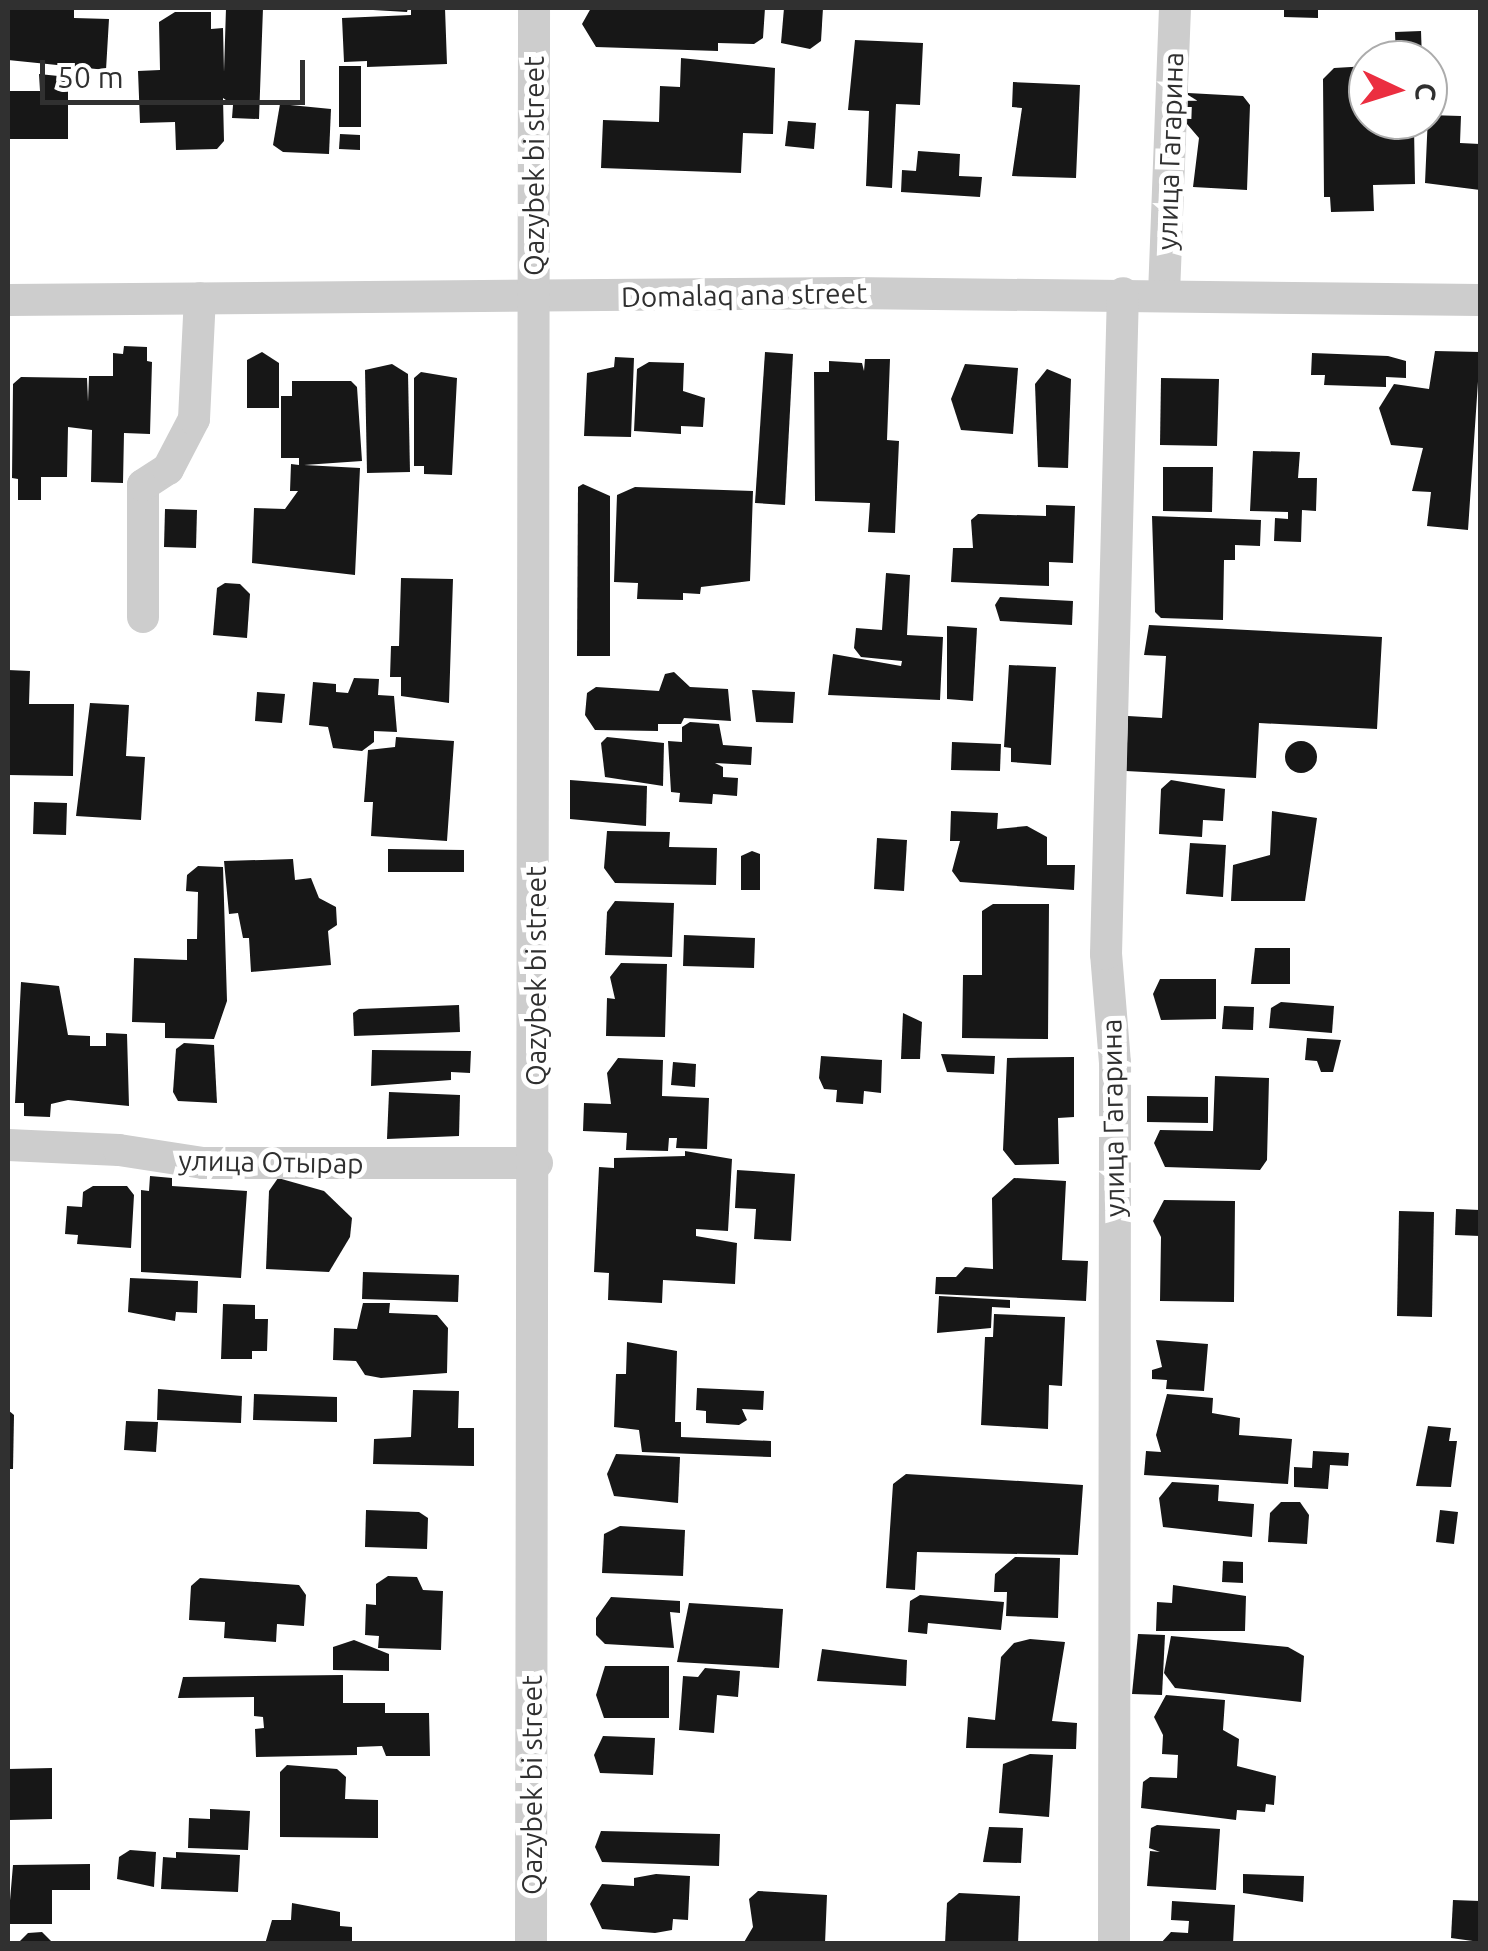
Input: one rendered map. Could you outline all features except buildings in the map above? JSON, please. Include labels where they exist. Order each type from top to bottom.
[{"type":"street","name":"Qazybek bi street","points":[[532,1944],[537,1163],[534,8]]},
{"type":"street","name":"улица Гагарина","points":[[1164,294],[1175,8]]},
{"type":"street","name":"Domalaq ana street","points":[[8,300],[1124,293],[1480,300]]},
{"type":"street","name":"улица Гагарина","points":[[1114,1944],[1116,1159],[1106,954],[1124,293]]},
{"type":"street","points":[[144,617],[143,485],[168,469],[194,420],[200,298]]},
{"type":"street","name":"улица Отырар","points":[[8,1145],[76,1146],[202,1162],[537,1163]]}]
